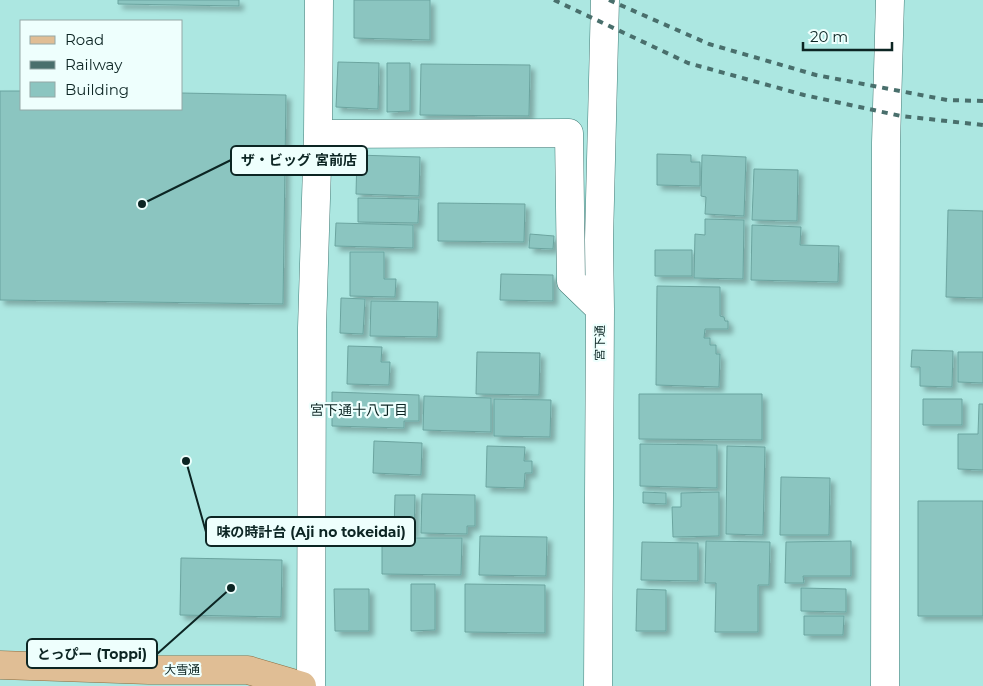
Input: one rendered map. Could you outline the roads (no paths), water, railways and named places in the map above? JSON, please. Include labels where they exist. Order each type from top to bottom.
[{"type":"main road","name":"大雪通","points":[[0,665],[149,670],[248,670],[302,686]]},
{"type":"street","points":[[311,686],[312,328],[318,134],[319,0]]},
{"type":"street","name":"宮下通","points":[[598,686],[599,240],[606,0]]},
{"type":"street","points":[[885,686],[886,143],[890,0]]},
{"type":"street","points":[[318,134],[568,133],[571,281],[600,309]]},
{"type":"railway","points":[[554,0],[688,63],[804,95],[901,116],[983,125]]},
{"type":"railway","points":[[609,0],[709,44],[816,75],[947,100],[983,101]]},
{"type":"place","name":"ザ・ビッグ 宮前店","points":[[142,204]]},
{"type":"place","name":"味の時計台 (Aji no tokeidai)","points":[[186,461]]},
{"type":"place","name":"とっぴー (Toppi)","points":[[231,588]]},
{"type":"district","name":"宮下通十八丁目","points":[[359,410]]}]
